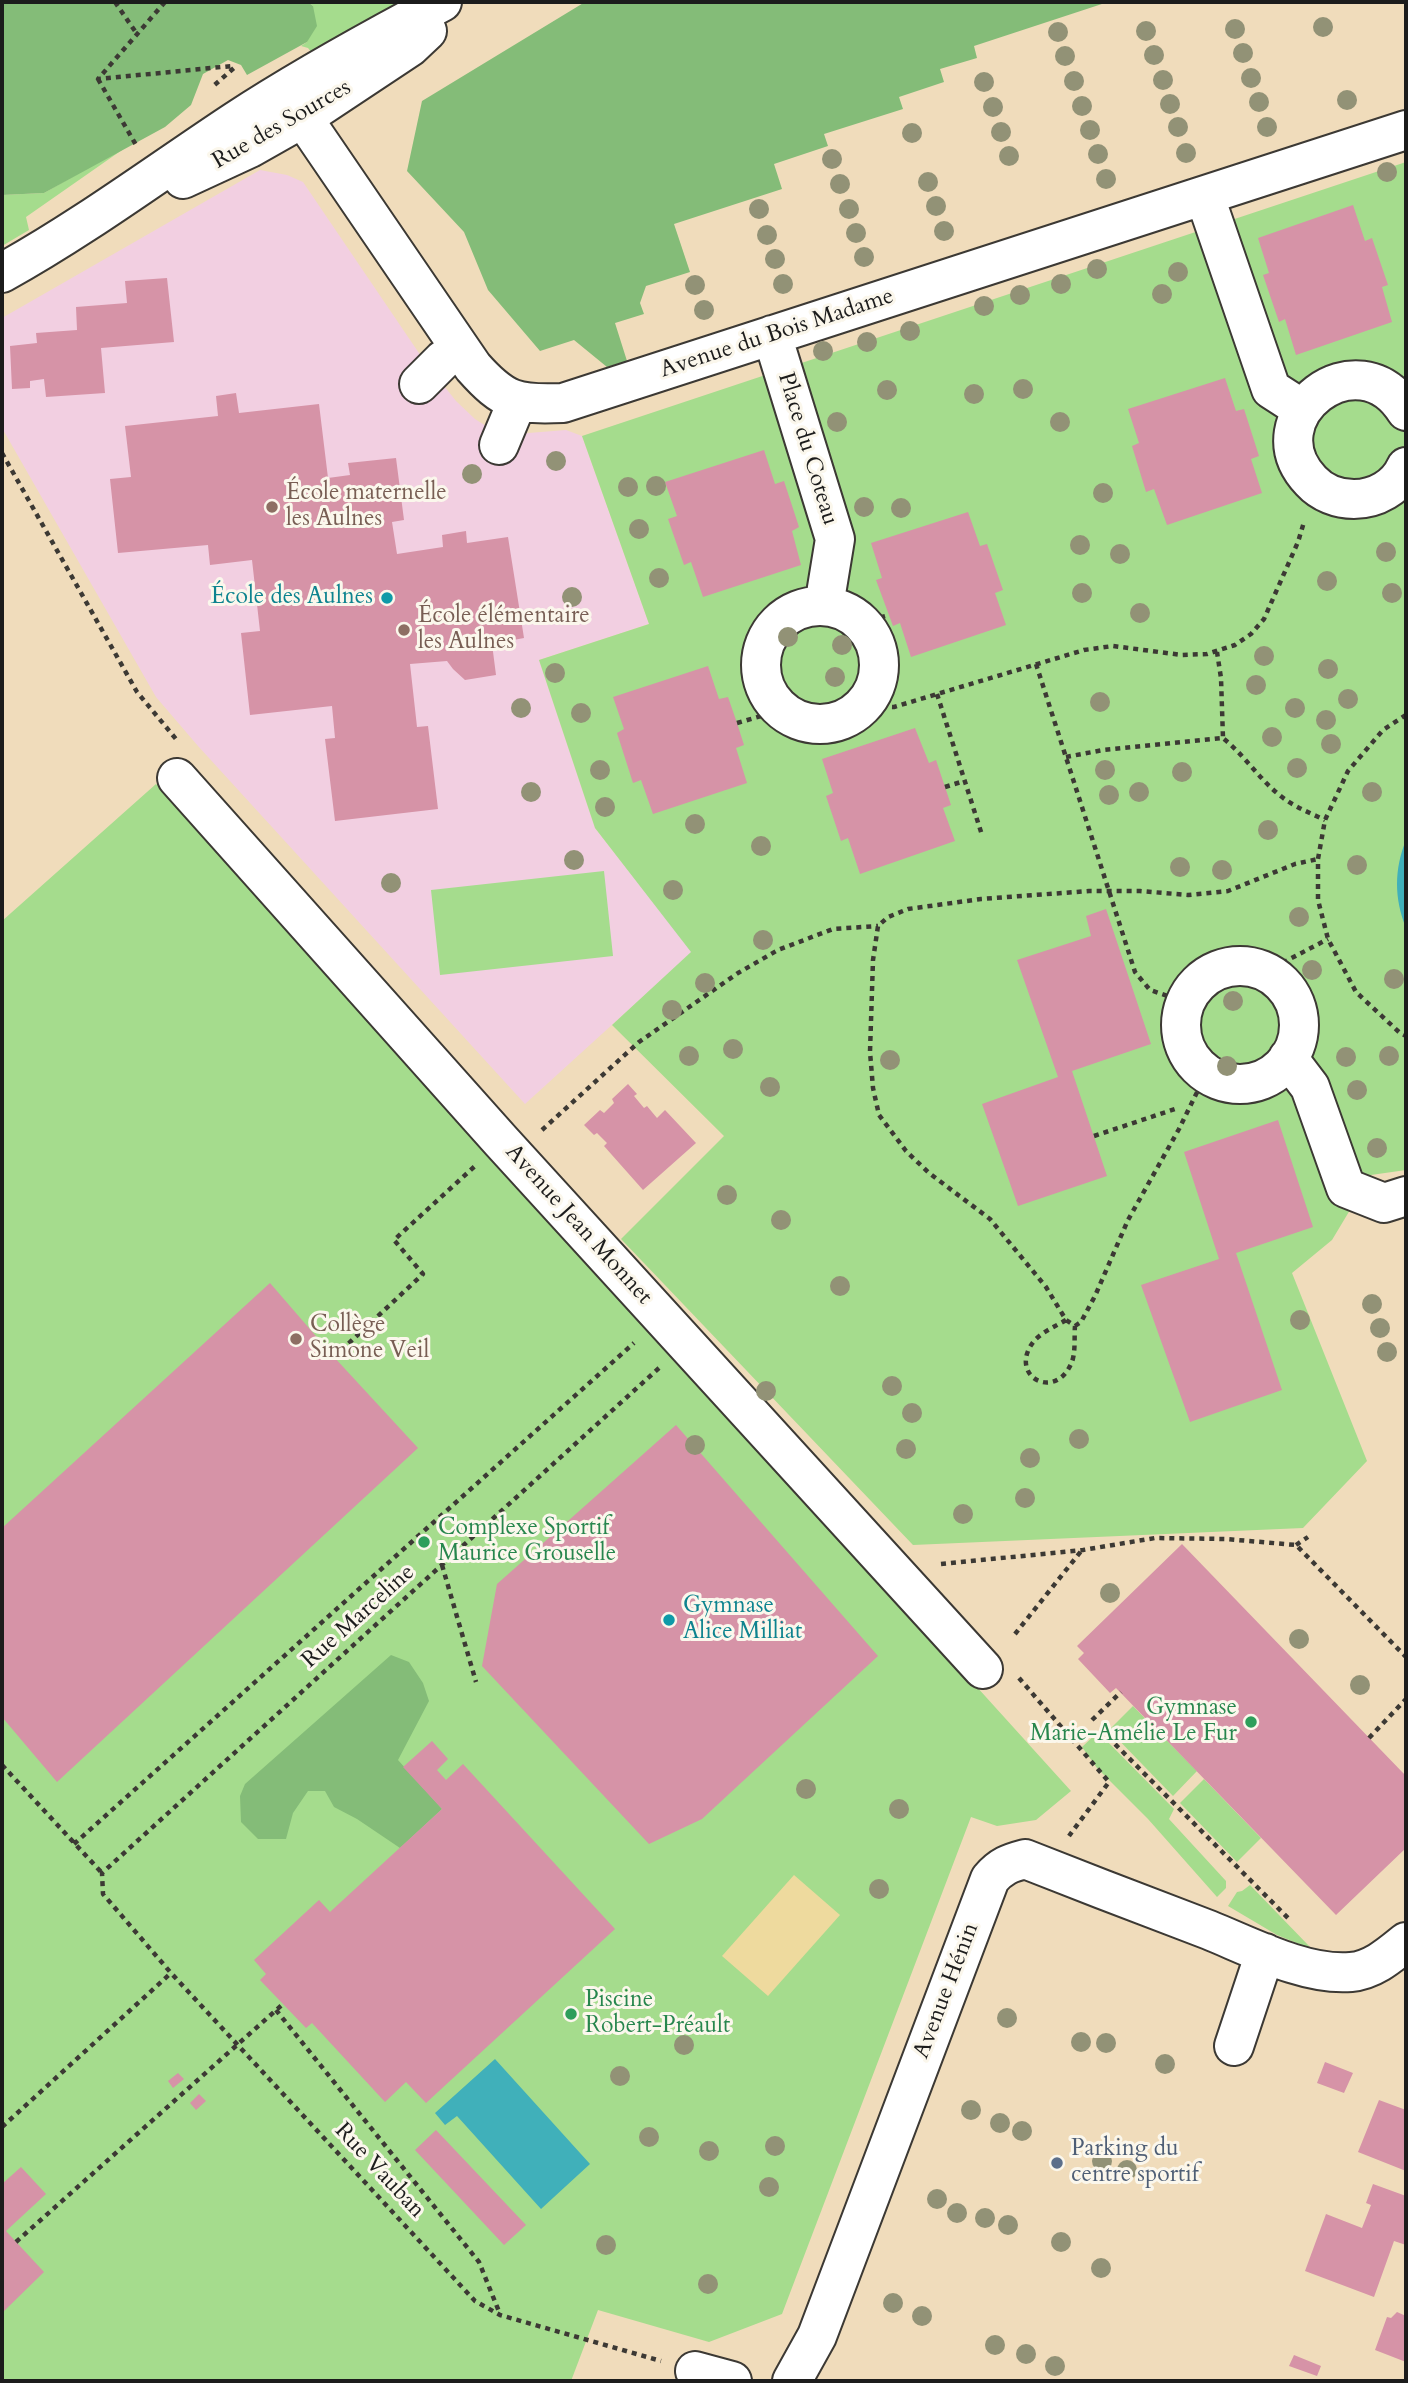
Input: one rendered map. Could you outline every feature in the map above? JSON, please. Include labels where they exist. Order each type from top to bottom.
[{"type":"street","name":"Rue des Sources","points":[[2,273],[89,222],[250,148],[295,104],[442,2]]},
{"type":"street","name":"Rue des Sources","points":[[295,104],[410,47],[458,2]]},
{"type":"street","name":"Avenue du Bois Madame","points":[[295,104],[460,348],[488,385],[517,402],[538,404],[563,403],[1406,130]]},
{"type":"street","points":[[1205,197],[1271,389],[1302,409]]},
{"type":"street","name":"Place du Coteau","points":[[772,335],[835,539],[824,606]]},
{"type":"street","points":[[419,384],[443,360],[460,348]]},
{"type":"street","points":[[1406,411],[1394,395],[1378,385],[1344,380],[1327,386],[1313,396],[1302,409],[1294,431],[1298,462],[1316,486],[1330,495],[1346,499],[1378,495],[1392,486],[1406,467]]},
{"type":"street","points":[[499,445],[517,402]]},
{"type":"street","points":[[824,606],[875,619],[872,637],[878,655],[878,673],[873,691],[849,717],[832,723],[814,724],[797,720],[782,710],[770,696],[763,679],[761,661],[765,643],[775,627],[789,615],[806,608],[824,606]]},
{"type":"street","name":"Avenue Jean Monnet","points":[[177,778],[509,1150],[884,1563],[999,1672]]},
{"type":"street","points":[[1228,967],[1247,967],[1265,972],[1282,984],[1296,1010],[1297,1040],[1288,1058],[1276,1072],[1259,1081],[1242,1084],[1223,1082],[1206,1074],[1192,1060],[1183,1042],[1181,1022],[1185,1002],[1202,981],[1228,967]]},
{"type":"street","points":[[1288,1058],[1310,1087],[1346,1188],[1395,1200]]},
{"type":"street","name":"Avenue Hénin","points":[[793,2381],[817,2336],[990,1879],[1007,1863],[1036,1863]]},
{"type":"street","points":[[989,1952],[1036,1863],[1316,1970],[1365,1970],[1406,1942]]},
{"type":"street","points":[[1234,2046],[1265,1952]]},
{"type":"street","points":[[695,2371],[732,2381]]},
{"type":"path","points":[[115,2],[137,34]]},
{"type":"path","points":[[99,79],[165,2]]},
{"type":"path","points":[[99,79],[232,66],[234,68],[208,90]]},
{"type":"path","points":[[99,79],[137,146]]},
{"type":"path","points":[[127,153],[146,140]]},
{"type":"path","points":[[862,706],[894,707],[1084,650],[1113,646],[1182,655],[1207,654],[1235,645],[1251,634],[1264,619],[1298,542],[1316,486]]},
{"type":"path","points":[[1217,652],[1221,678],[1223,738]]},
{"type":"path","points":[[1036,664],[1135,972],[1150,990],[1185,1002]]},
{"type":"path","points":[[937,694],[982,835]]},
{"type":"path","points":[[737,723],[782,710]]},
{"type":"path","points":[[1406,715],[1383,730],[1348,771],[1325,820],[1318,859],[1318,900],[1328,939],[1356,992],[1406,1036]]},
{"type":"path","points":[[1066,757],[1103,750],[1223,738],[1238,750],[1276,792],[1294,806],[1325,820]]},
{"type":"path","points":[[945,787],[964,781]]},
{"type":"path","points":[[334,1357],[423,1274],[394,1240],[552,1119],[639,1042],[738,973],[778,950],[833,929],[878,926],[888,917],[908,909],[981,899],[1108,891],[1188,895],[1228,891],[1295,864],[1318,859]]},
{"type":"path","points":[[878,926],[873,960],[870,1052],[873,1088],[880,1115],[905,1151],[929,1173],[990,1219],[1046,1287],[1066,1320],[1075,1326]]},
{"type":"path","points":[[1265,972],[1328,939]]},
{"type":"path","points":[[1075,1326],[1081,1322],[1095,1296],[1128,1220],[1180,1129],[1206,1074]]},
{"type":"path","points":[[1094,1136],[1178,1108]]},
{"type":"path","points":[[1066,1320],[1035,1340],[1028,1350],[1025,1362],[1027,1372],[1033,1379],[1046,1383],[1056,1382],[1065,1375],[1073,1362],[1075,1326]]},
{"type":"path","points":[[74,1844],[674,1331]]},
{"type":"path","name":"Rue Marceline","points":[[102,1873],[442,1565],[674,1331]]},
{"type":"path","points":[[1296,1545],[1307,1537]]},
{"type":"path","points":[[884,1563],[951,1564],[1083,1550],[1155,1538],[1226,1539],[1296,1545],[1406,1657]]},
{"type":"path","points":[[1015,1633],[1083,1550]]},
{"type":"path","points":[[442,1565],[477,1682]]},
{"type":"path","points":[[999,1672],[1109,1782],[1036,1863]]},
{"type":"path","points":[[1092,1720],[1121,1692]]},
{"type":"path","points":[[1369,1738],[1406,1699]]},
{"type":"path","points":[[1101,1730],[1293,1924]]},
{"type":"path","points":[[2,1765],[102,1873]]},
{"type":"path","name":"Rue Vauban","points":[[102,1873],[103,1894],[171,1973],[475,2301],[500,2315],[695,2371]]},
{"type":"path","points":[[2,2127],[171,1973]]},
{"type":"path","points":[[16,2242],[236,2043],[283,2004]]},
{"type":"path","points":[[276,2010],[479,2262],[500,2315]]},
{"type":"shaded area","points":[[260,170],[287,175],[303,182],[425,362],[456,401],[475,419],[486,426],[516,434],[566,430],[582,436],[649,624],[539,660],[595,828],[692,952],[525,1104],[156,697],[2,428],[2,318]]},
{"type":"green space","points":[[2,2],[308,2],[313,6],[317,26],[307,42],[247,75],[241,65],[228,60],[203,74],[191,105],[165,127],[44,193],[2,195]]},
{"type":"green space","points":[[308,2],[415,2],[312,53],[301,46],[307,42],[313,6]]},
{"type":"green space","points":[[585,2],[1108,2],[974,46],[977,58],[940,69],[944,82],[899,97],[903,109],[824,134],[828,146],[774,164],[782,189],[674,224],[690,272],[646,286],[640,303],[644,314],[615,323],[627,361],[607,367],[574,340],[540,351],[488,290],[464,232],[407,171],[422,101]]},
{"type":"green space","points":[[132,143],[26,217],[29,230],[2,246],[2,195],[44,193]]},
{"type":"green space","points":[[1406,162],[1406,1170],[1371,1175],[1332,1240],[1292,1273],[1367,1461],[1303,1528],[913,1545],[621,1239],[724,1136],[612,1025],[691,952],[595,828],[539,660],[649,624],[582,436]]},
{"type":"green space","name":"Complexe Sportif Maurice Grouselle","points":[[156,784],[178,804],[1071,1791],[1036,1820],[997,1826],[971,1817],[782,2314],[709,2342],[598,2310],[571,2381],[2,2381],[2,921]]},
{"type":"green space","points":[[604,871],[613,956],[440,975],[431,890]]},
{"type":"green space","points":[[391,1655],[409,1662],[423,1683],[429,1701],[398,1760],[442,1809],[400,1848],[334,1807],[325,1791],[308,1791],[293,1813],[286,1839],[258,1839],[241,1822],[240,1796],[245,1784]]},
{"type":"green space","points":[[1133,1706],[1197,1771],[1173,1796],[1109,1730]]},
{"type":"green space","points":[[1098,1732],[1174,1809],[1169,1819],[1226,1881],[1226,1888],[1217,1897],[1148,1819],[1097,1768],[1082,1747]]},
{"type":"green space","points":[[1204,1779],[1261,1838],[1237,1862],[1180,1803]]},
{"type":"green space","points":[[1250,1885],[1311,1949],[1277,1935],[1228,1906],[1237,1892]]},
{"type":"sand","points":[[794,1875],[840,1915],[768,1996],[722,1956]]},
{"type":"water","points":[[1406,840],[1406,928],[1399,906],[1397,884],[1399,862]]},
{"type":"water","points":[[495,2059],[590,2164],[541,2209],[457,2116],[445,2125],[435,2113]]},
{"type":"building","points":[[1353,205],[1365,241],[1372,238],[1388,285],[1382,287],[1392,322],[1296,355],[1285,319],[1279,322],[1263,275],[1269,273],[1258,238]]},
{"type":"building","points":[[167,278],[174,342],[101,348],[105,393],[46,397],[44,379],[30,381],[30,388],[12,389],[10,346],[37,343],[36,333],[77,330],[76,307],[127,303],[125,281]]},
{"type":"building","points":[[1225,378],[1236,411],[1244,409],[1259,456],[1251,459],[1262,493],[1167,525],[1154,489],[1146,492],[1132,446],[1139,443],[1128,409]]},
{"type":"building","name":"École des Aulnes","points":[[236,393],[239,413],[319,404],[328,478],[350,475],[348,463],[396,458],[404,520],[392,522],[397,554],[443,547],[442,535],[466,531],[467,543],[508,537],[524,638],[492,644],[496,675],[465,680],[447,661],[410,664],[417,727],[428,726],[438,809],[335,821],[325,739],[335,738],[332,706],[250,715],[241,633],[260,631],[252,560],[210,565],[208,545],[118,553],[110,479],[131,477],[125,426],[218,416],[216,396]]},
{"type":"building","points":[[764,450],[775,484],[784,481],[799,527],[792,531],[801,565],[703,597],[691,562],[684,565],[668,519],[677,516],[665,482]]},
{"type":"building","points":[[968,512],[980,546],[987,544],[1003,590],[995,593],[1006,625],[911,657],[900,623],[893,626],[876,580],[882,578],[871,543]]},
{"type":"building","points":[[708,666],[719,699],[728,697],[737,723],[744,745],[736,748],[747,783],[653,814],[641,780],[633,783],[617,733],[624,729],[613,697]]},
{"type":"building","points":[[915,728],[929,763],[936,760],[951,805],[943,808],[955,841],[860,874],[848,838],[841,841],[826,796],[833,793],[822,759]]},
{"type":"building","points":[[1106,909],[1151,1044],[1072,1071],[1107,1176],[1018,1206],[982,1104],[1058,1077],[1017,960],[1091,936],[1086,916]]},
{"type":"building","points":[[628,1084],[644,1108],[647,1106],[657,1118],[665,1110],[696,1143],[643,1190],[604,1146],[607,1143],[584,1125],[600,1110],[604,1113],[614,1103],[612,1099]]},
{"type":"building","points":[[1278,1120],[1313,1227],[1236,1253],[1282,1390],[1190,1422],[1141,1285],[1219,1259],[1184,1152]]},
{"type":"building","points":[[270,1283],[418,1448],[57,1782],[2,1717],[2,1528]]},
{"type":"building","name":"Gymnase Alice Milliat","points":[[676,1425],[878,1656],[702,1819],[649,1844],[482,1666],[497,1584]]},
{"type":"building","name":"Gymnase Marie-Amélie Le Fur","points":[[1182,1544],[1406,1776],[1406,1848],[1336,1915],[1116,1688],[1110,1693],[1078,1659],[1084,1653],[1077,1646]]},
{"type":"building","points":[[432,1741],[448,1759],[437,1770],[446,1780],[463,1764],[615,1929],[426,2103],[406,2082],[385,2102],[312,2023],[306,2028],[260,1980],[266,1974],[254,1960],[319,1900],[330,1912],[442,1809],[403,1767]]},
{"type":"building","points":[[1325,2062],[1353,2073],[1344,2093],[1317,2083]]},
{"type":"building","points":[[178,2073],[184,2079],[173,2088],[168,2081]]},
{"type":"building","points":[[199,2094],[206,2101],[196,2110],[190,2103]]},
{"type":"building","points":[[1379,2100],[1406,2110],[1406,2171],[1358,2152]]},
{"type":"building","points":[[436,2130],[526,2225],[504,2245],[415,2150]]},
{"type":"building","points":[[21,2167],[46,2194],[6,2231],[44,2272],[2,2313],[2,2184]]},
{"type":"building","points":[[1373,2184],[1406,2196],[1406,2245],[1394,2241],[1374,2297],[1305,2271],[1326,2214],[1362,2228],[1371,2205],[1366,2203]]},
{"type":"building","points":[[1397,2312],[1406,2316],[1406,2362],[1375,2350],[1387,2317],[1391,2318]]},
{"type":"building","points":[[1294,2355],[1321,2366],[1317,2376],[1289,2366]]},
{"type":"place","name":"École maternelle les Aulnes","points":[[272,507]]},
{"type":"place","name":"École des Aulnes","points":[[387,598]]},
{"type":"place","name":"École élémentaire les Aulnes","points":[[404,630]]},
{"type":"place","name":"Collège Simone Veil","points":[[296,1339]]},
{"type":"place","name":"Complexe Sportif Maurice Grouselle","points":[[424,1542]]},
{"type":"place","name":"Gymnase Alice Milliat","points":[[669,1620]]},
{"type":"place","name":"Gymnase Marie-Amélie Le Fur","points":[[1251,1722]]},
{"type":"place","name":"Piscine Robert-Préault","points":[[571,2014]]},
{"type":"place","name":"Parking du centre sportif","points":[[1057,2163]]}]
